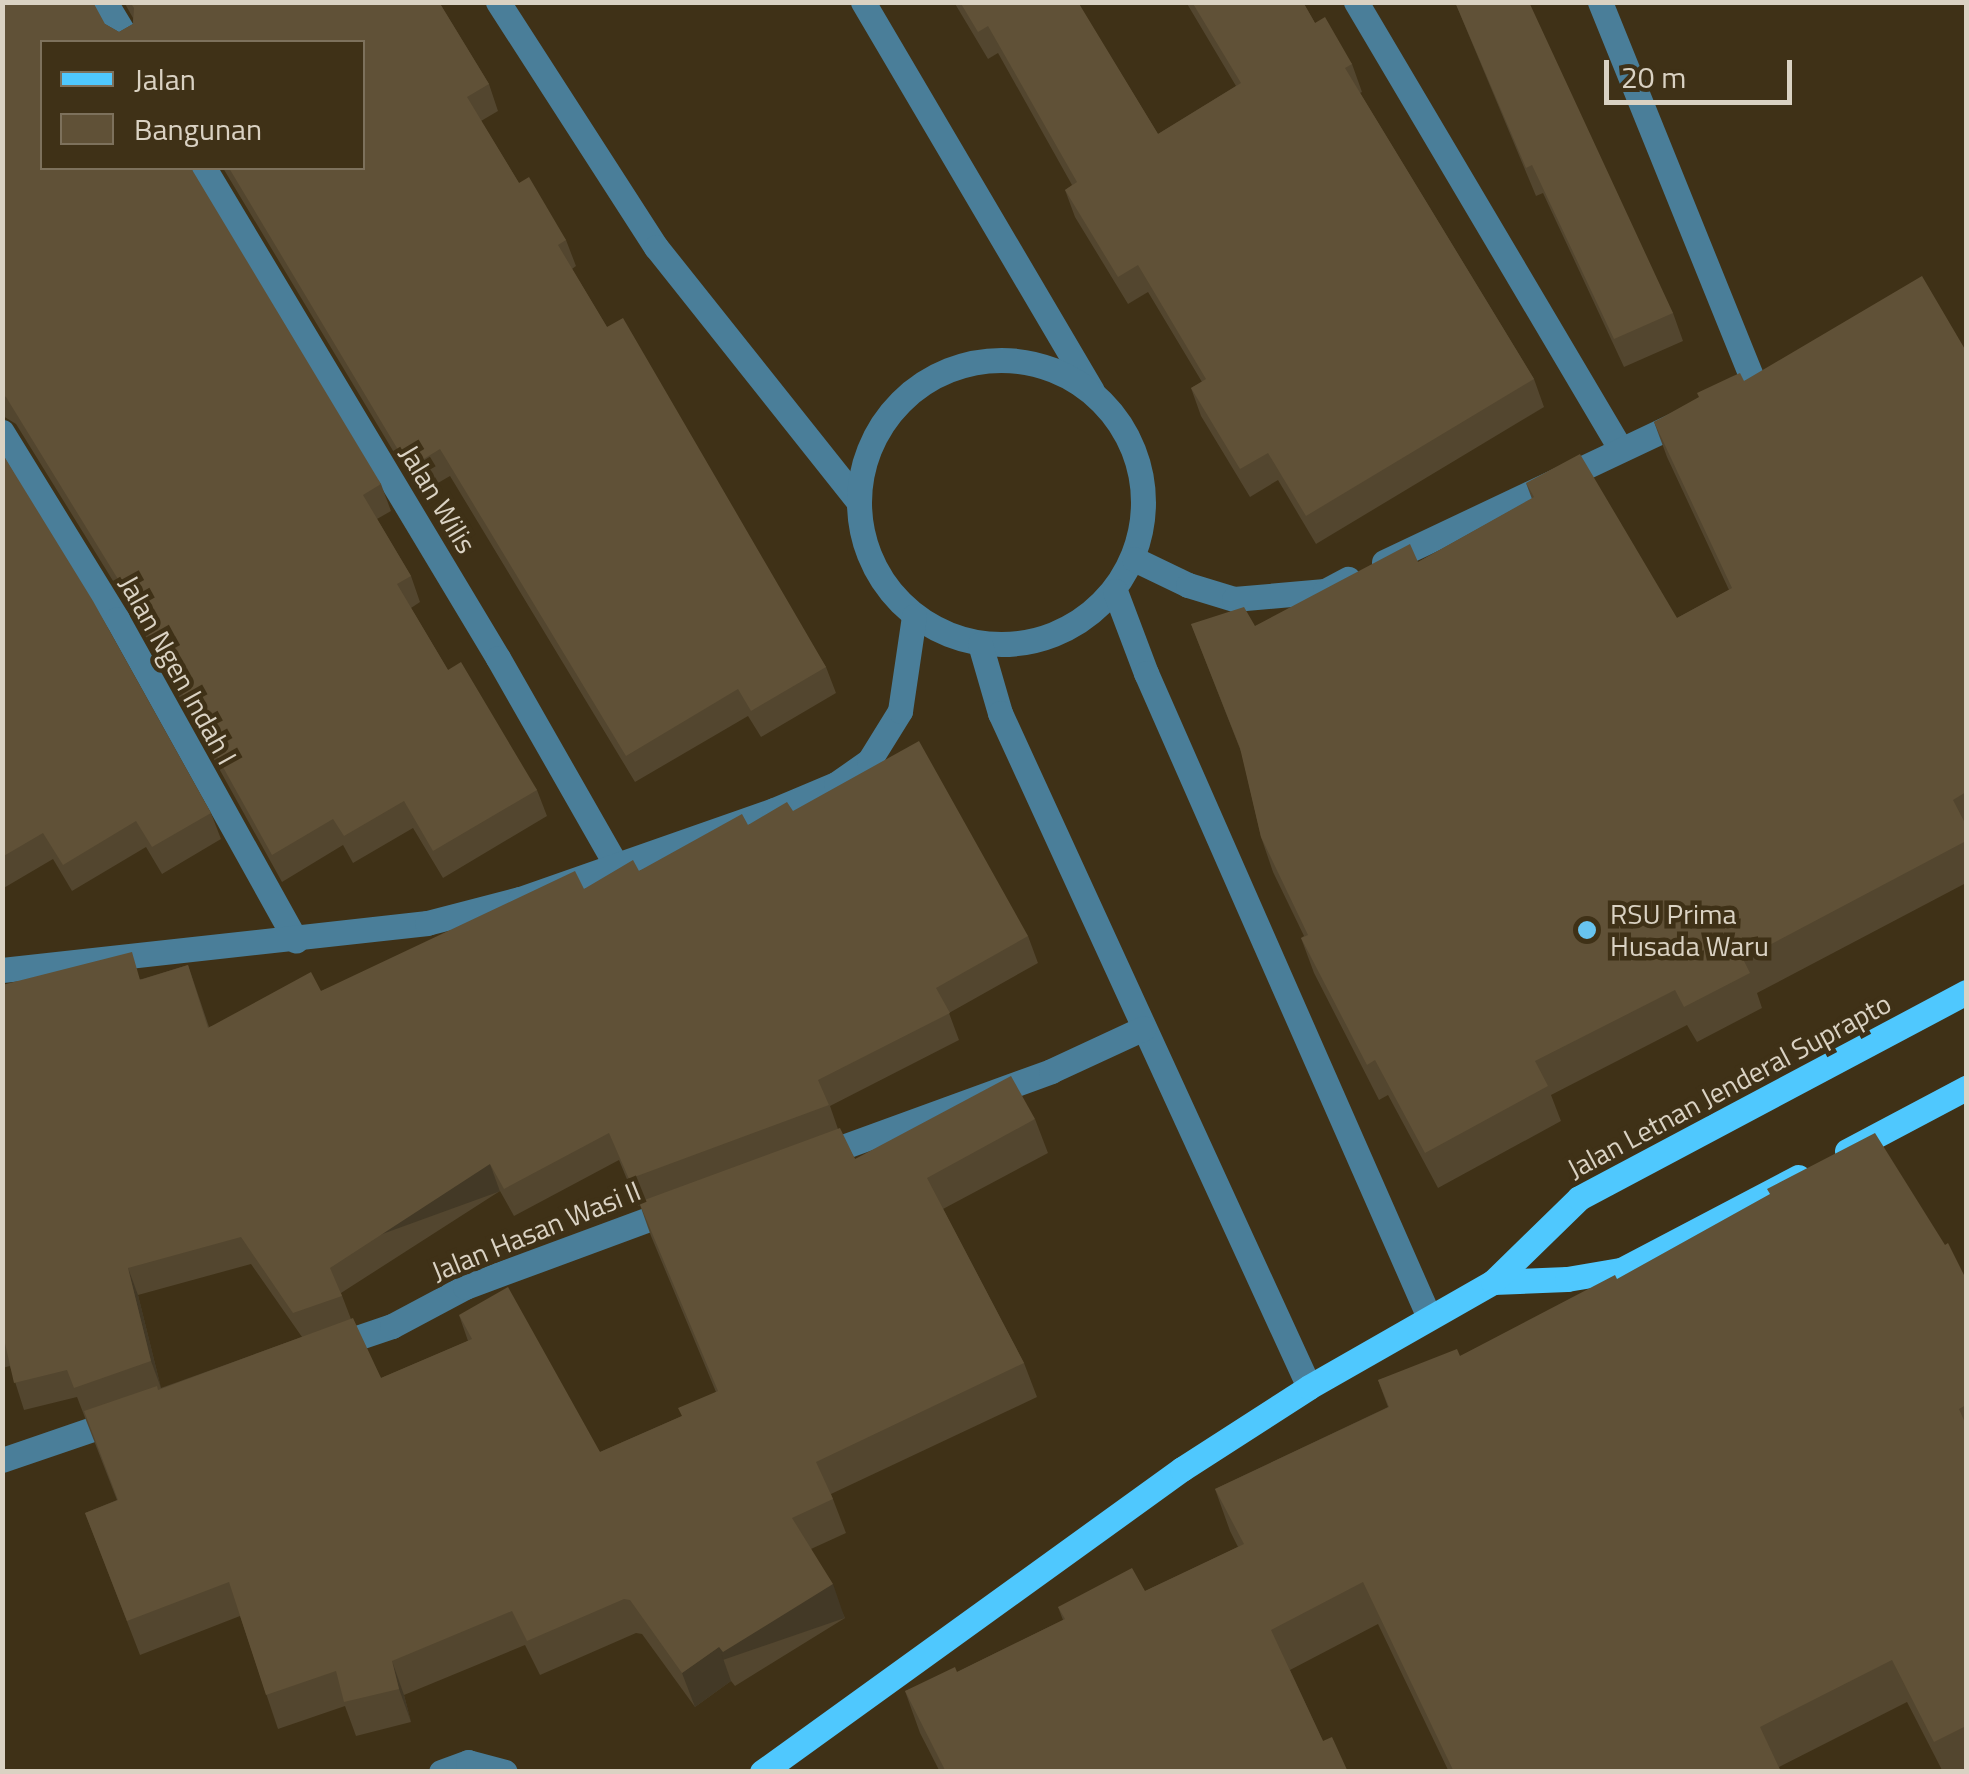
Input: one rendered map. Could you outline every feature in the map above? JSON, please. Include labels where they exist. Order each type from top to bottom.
[{"type":"main road","name":"Jalan Letnan Jenderal Suprapto","points":[[1493,1282],[1579,1198],[1966,992]]},
{"type":"main road","points":[[762,1772],[1182,1469],[1308,1387],[1429,1316],[1493,1282],[1568,1279],[1621,1270],[1966,1088]]},
{"type":"street","points":[[106,2],[129,40]]},
{"type":"street","points":[[498,2],[656,247],[858,501]]},
{"type":"street","points":[[864,2],[1094,392],[1123,427],[1140,469],[1144,514],[1134,560],[1115,592],[1077,625],[1030,644],[980,644],[946,634],[914,616],[884,585],[864,545],[858,501],[865,455],[887,415],[921,382],[963,364],[1008,359],[1053,368],[1094,392]]},
{"type":"street","points":[[1356,2],[1620,448]]},
{"type":"street","points":[[1134,560],[1188,585],[1234,599],[1325,590],[1620,448],[1756,389],[1600,2]]},
{"type":"street","name":"Jalan Wilis","points":[[205,170],[498,658],[616,865]]},
{"type":"street","name":"Jalan Ngen Indah I","points":[[2,432],[117,619],[296,940]]},
{"type":"street","points":[[1115,592],[1146,673],[1429,1316]]},
{"type":"street","points":[[2,970],[427,923],[520,899],[774,810],[836,784],[869,762],[900,712],[914,616]]},
{"type":"street","points":[[980,644],[1000,714],[1308,1387]]},
{"type":"street","points":[[792,1166],[1051,1070],[1144,1028]]},
{"type":"street","name":"Jalan Hasan Wasi II","points":[[300,1358],[392,1326],[465,1286],[701,1199]]},
{"type":"street","points":[[2,1460],[151,1409]]},
{"type":"street","points":[[442,1772],[468,1762],[505,1772]]},
{"type":"building","points":[[2,2],[93,2],[105,24],[119,32],[133,24],[134,8],[130,2],[439,2],[489,84],[467,97],[519,183],[529,177],[566,240],[558,245],[607,327],[623,318],[826,667],[751,711],[738,689],[626,756],[440,449],[409,468],[230,170],[365,170],[365,40],[40,40],[40,170],[192,170],[381,484],[363,495],[411,576],[397,584],[448,670],[461,662],[537,790],[433,851],[404,801],[344,836],[333,819],[272,855],[121,584],[2,395]]},
{"type":"building","points":[[960,2],[1078,2],[1158,134],[1241,83],[1192,2],[1303,2],[1315,23],[1325,17],[1352,64],[1345,68],[1534,379],[1306,516],[1268,453],[1240,469],[1191,388],[1206,379],[1138,265],[1118,277],[1065,190],[1077,182],[988,26],[978,32]]},
{"type":"building","points":[[1455,2],[1529,2],[1673,313],[1614,339],[1532,165],[1526,168]]},
{"type":"building","points":[[1922,276],[1966,351],[1966,792],[1953,800],[1966,825],[1966,841],[1743,959],[1750,973],[1684,1007],[1675,990],[1535,1061],[1548,1086],[1425,1153],[1375,1060],[1367,1065],[1301,938],[1308,935],[1261,837],[1240,748],[1191,624],[1244,607],[1255,626],[1410,544],[1418,562],[1534,497],[1526,483],[1580,454],[1677,618],[1732,588],[1654,422],[1699,397],[1697,393],[1731,377],[1740,373],[1744,381]]},
{"type":"building","points":[[2,453],[93,601],[211,813],[152,847],[136,821],[63,865],[43,833],[2,857]]},
{"type":"building","points":[[919,741],[1028,936],[936,988],[950,1013],[818,1080],[829,1105],[629,1179],[609,1133],[504,1189],[490,1164],[330,1268],[342,1296],[293,1313],[241,1237],[128,1268],[151,1361],[74,1388],[67,1370],[14,1383],[2,1339],[2,985],[132,952],[140,980],[188,965],[208,1028],[311,972],[321,991],[575,871],[584,889],[633,860],[639,871],[742,814],[748,825],[787,802],[793,811]]},
{"type":"building","points":[[1011,1076],[1035,1119],[927,1178],[1024,1363],[816,1462],[833,1499],[792,1518],[833,1584],[723,1652],[719,1647],[682,1673],[630,1600],[624,1599],[527,1641],[512,1611],[392,1661],[399,1689],[344,1702],[336,1671],[266,1695],[229,1582],[127,1621],[85,1513],[118,1500],[84,1411],[157,1386],[158,1390],[353,1318],[381,1378],[472,1339],[459,1315],[508,1287],[600,1452],[682,1416],[678,1408],[718,1391],[639,1202],[840,1128],[855,1159]]},
{"type":"building","points":[[1875,1133],[1945,1245],[1948,1243],[1966,1279],[1966,1405],[1959,1409],[1966,1425],[1966,1726],[1934,1742],[1892,1660],[1760,1727],[1781,1772],[1454,1772],[1363,1582],[1271,1630],[1323,1741],[1332,1737],[1348,1772],[946,1772],[905,1691],[955,1667],[957,1672],[1065,1619],[1058,1607],[1132,1568],[1145,1591],[1244,1544],[1215,1489],[1389,1407],[1378,1380],[1457,1349],[1460,1356],[1615,1275],[1617,1279],[1770,1194],[1767,1189]]},
{"type":"place","name":"RSU Prima Husada Waru","points":[[1587,930]]}]
